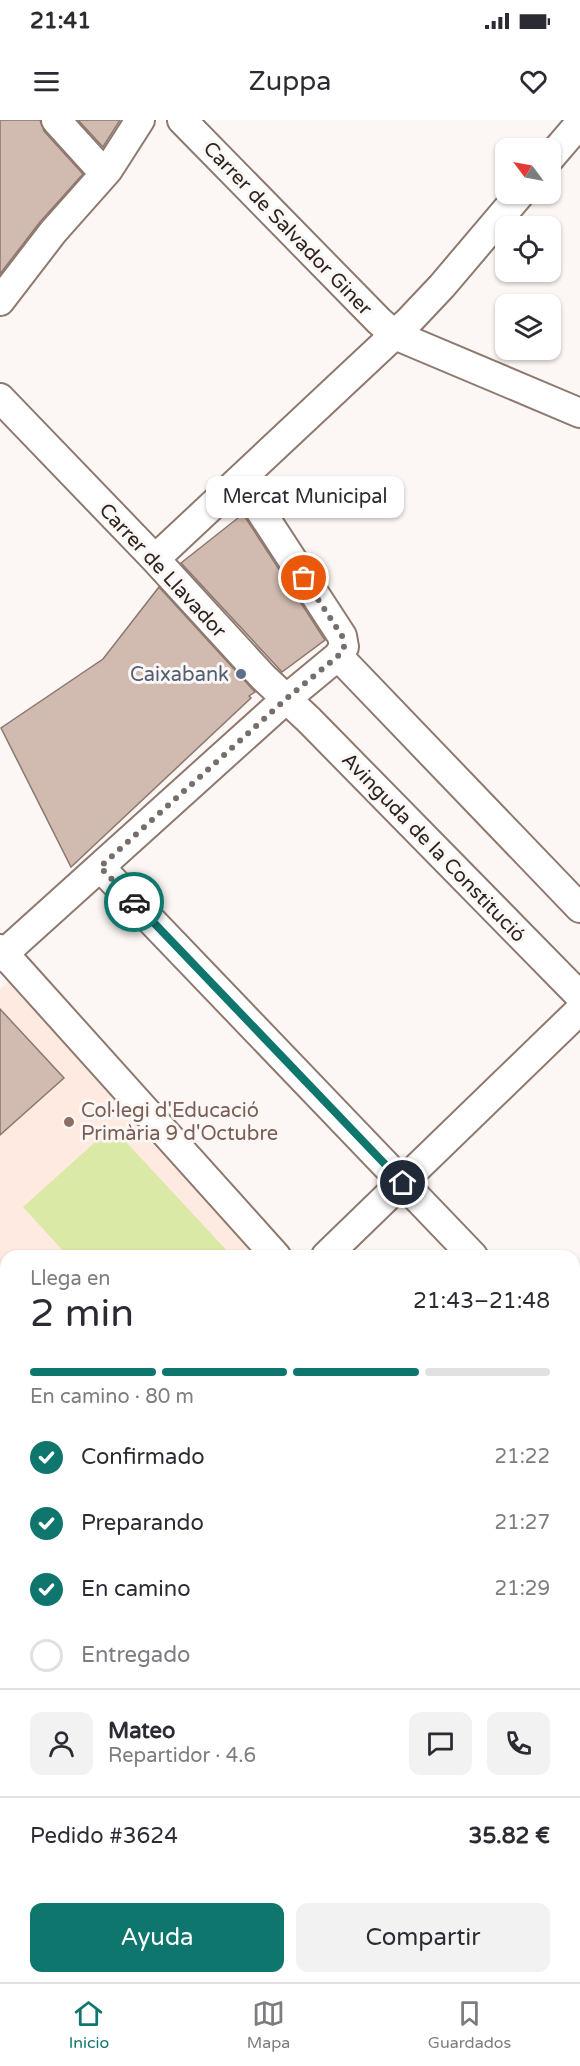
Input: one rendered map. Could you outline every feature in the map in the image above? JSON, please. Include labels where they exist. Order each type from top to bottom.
[{"type":"street","points":[[56,120],[104,173]]},
{"type":"street","points":[[0,301],[53,232],[104,173],[140,120]]},
{"type":"street","name":"Carrer de Salvador Giner","points":[[182,120],[379,321],[395,334],[580,413]]},
{"type":"street","points":[[561,145],[580,123]]},
{"type":"street","points":[[155,559],[241,481],[395,334],[442,286],[512,204]]},
{"type":"street","name":"Carrer de Llavador","points":[[0,398],[286,699]]},
{"type":"street","points":[[241,481],[342,636],[344,647],[338,656],[286,699],[1,953],[271,1250]]},
{"type":"street","points":[[338,656],[580,908]]},
{"type":"street","name":"Avinguda de la Constitució","points":[[286,699],[580,996]]},
{"type":"street","points":[[100,867],[467,1250]]},
{"type":"street","points":[[332,1250],[580,1010]]},
{"type":"shaded area","name":"Col·legi d'Educació Primària 9 d'Octubre","points":[[9,981],[254,1250],[0,1250],[0,989]]},
{"type":"green space","points":[[112,1127],[226,1250],[62,1250],[23,1207]]},
{"type":"building","points":[[0,120],[40,120],[44,131],[83,174],[40,222],[0,274]]},
{"type":"building","points":[[78,120],[120,120],[103,147]]},
{"type":"building","points":[[243,514],[325,640],[282,672],[181,563]]},
{"type":"building","points":[[159,587],[255,692],[71,867],[1,728],[103,659]]},
{"type":"building","points":[[0,1009],[64,1078],[0,1135]]},
{"type":"way so far","points":[[134,902],[100,867],[286,699],[338,656],[344,647],[342,636],[304,578]]},
{"type":"place","name":"Mercat Municipal","points":[[304,578]]},
{"type":"place","name":"Caixabank","points":[[241,674]]},
{"type":"place","name":"Col·legi d'Educació Primària 9 d'Octubre","points":[[69,1122]]},
{"type":"route","points":[[134,902],[403,1183]]}]
